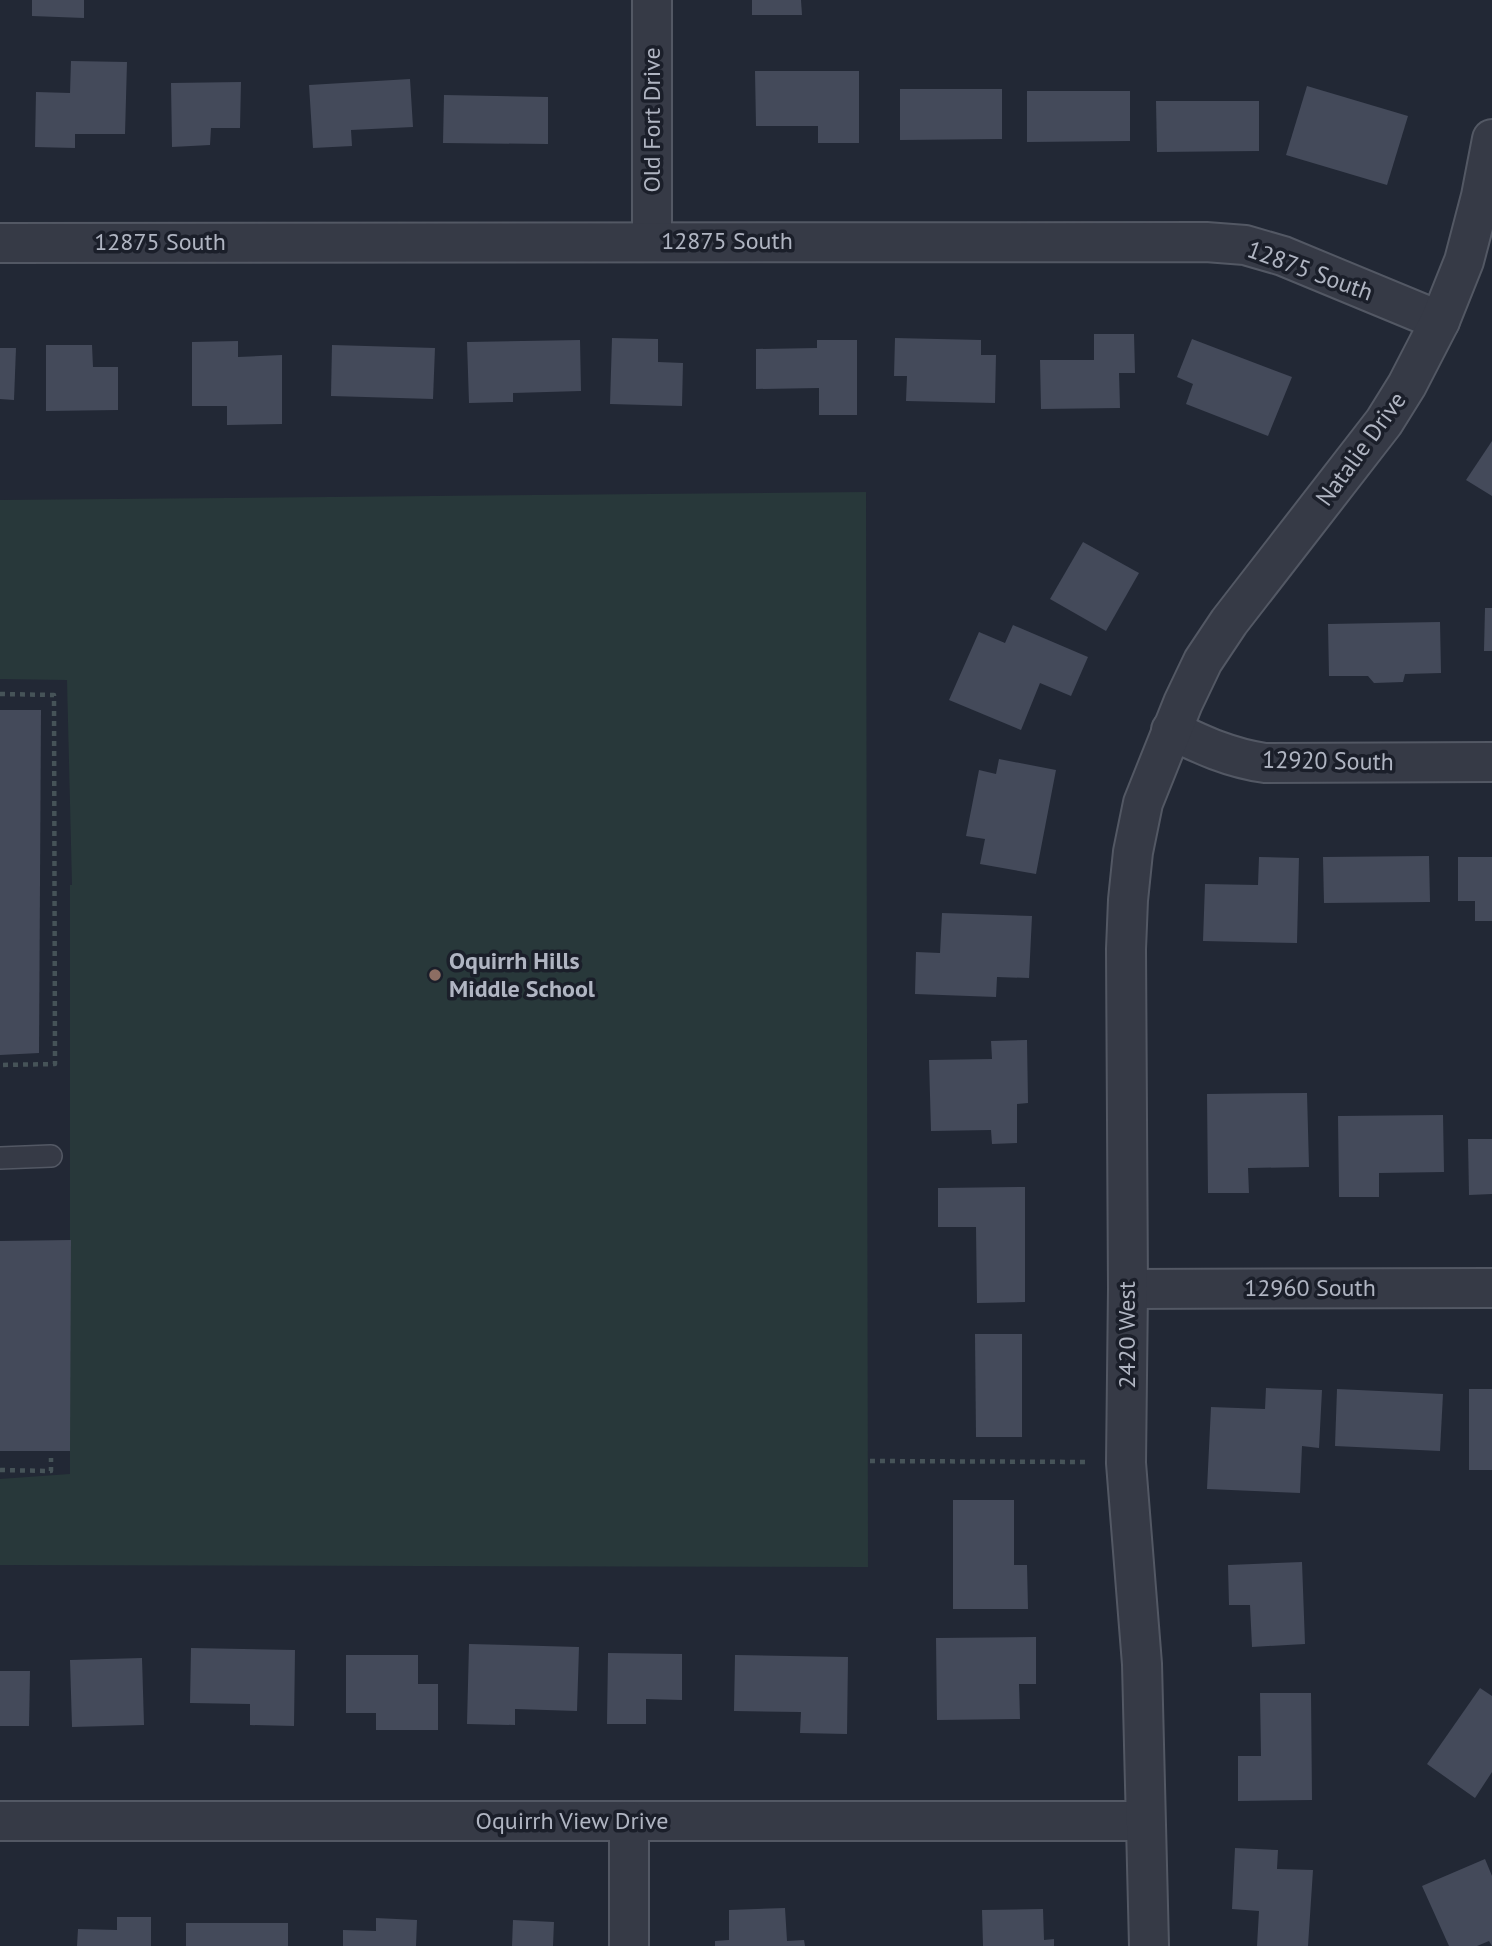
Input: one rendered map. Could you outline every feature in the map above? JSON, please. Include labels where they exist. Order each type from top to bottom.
[{"type":"street","name":"Old Fort Drive","points":[[652,0],[652,241]]},
{"type":"street","name":"Natalie Drive","points":[[1171,730],[1203,661],[1237,611],[1384,422],[1440,321],[1464,261],[1492,139]]},
{"type":"street","name":"12875 South","points":[[0,243],[1206,242],[1245,245],[1283,257],[1440,321]]},
{"type":"street","name":"12920 South","points":[[1171,730],[1213,751],[1239,759],[1265,762],[1492,762]]},
{"type":"street","name":"2420 West","points":[[1149,1946],[1142,1664],[1126,1463],[1128,900],[1133,852],[1143,803],[1171,730]]},
{"type":"street","name":"12960 South","points":[[1128,1289],[1492,1288]]},
{"type":"street","name":"Oquirrh View Drive","points":[[0,1821],[1145,1821]]},
{"type":"street","points":[[629,1821],[629,1946]]},
{"type":"lane","points":[[0,1158],[51,1156]]},
{"type":"path","points":[[0,695],[54,695],[55,1064],[0,1065]]},
{"type":"path","points":[[0,1470],[51,1471],[51,1458]]},
{"type":"path","points":[[870,1461],[1094,1462]]},
{"type":"shaded area","name":"Oquirrh Hills Middle School","points":[[866,492],[868,1567],[0,1565],[0,1479],[70,1474],[72,885],[67,680],[0,679],[0,500]]},
{"type":"building","points":[[32,0],[84,0],[84,18],[32,16]]},
{"type":"building","points":[[752,0],[801,0],[802,15],[752,15]]},
{"type":"building","points":[[71,61],[127,62],[125,134],[75,134],[75,148],[35,147],[36,92],[70,93]]},
{"type":"building","points":[[755,71],[859,71],[859,143],[818,143],[818,126],[756,126]]},
{"type":"building","points":[[410,79],[413,127],[351,130],[352,146],[313,148],[309,85]]},
{"type":"building","points":[[241,82],[240,128],[211,128],[210,145],[172,147],[171,83]]},
{"type":"building","points":[[1307,86],[1408,116],[1387,185],[1286,155]]},
{"type":"building","points":[[900,89],[1002,89],[1002,139],[900,140]]},
{"type":"building","points":[[1027,91],[1130,91],[1130,141],[1027,142]]},
{"type":"building","points":[[444,95],[548,97],[548,144],[443,143]]},
{"type":"building","points":[[1156,101],[1259,101],[1259,151],[1157,152]]},
{"type":"building","points":[[1094,334],[1134,334],[1135,373],[1119,373],[1120,408],[1041,409],[1040,360],[1094,360]]},
{"type":"building","points":[[612,338],[658,339],[658,362],[683,363],[682,406],[610,404]]},
{"type":"building","points":[[895,338],[981,340],[981,355],[996,355],[995,403],[906,401],[907,376],[894,376]]},
{"type":"building","points":[[1192,339],[1292,377],[1268,436],[1186,404],[1193,384],[1177,377]]},
{"type":"building","points":[[580,340],[581,391],[513,393],[513,402],[469,403],[467,342]]},
{"type":"building","points":[[817,340],[857,340],[857,415],[819,415],[819,388],[756,389],[756,349],[817,348]]},
{"type":"building","points":[[238,341],[238,357],[282,355],[282,424],[227,425],[227,406],[192,406],[192,342]]},
{"type":"building","points":[[46,345],[92,345],[93,367],[118,367],[118,410],[46,411]]},
{"type":"building","points":[[332,345],[435,348],[433,399],[331,396]]},
{"type":"building","points":[[0,348],[16,348],[14,400],[0,399]]},
{"type":"building","points":[[1492,441],[1492,496],[1466,480]]},
{"type":"building","points":[[1083,542],[1139,573],[1106,631],[1050,599]]},
{"type":"building","points":[[1485,608],[1492,608],[1492,651],[1484,651]]},
{"type":"building","points":[[1440,622],[1441,673],[1405,674],[1403,682],[1374,683],[1368,676],[1329,676],[1328,624]]},
{"type":"building","points":[[1013,625],[1088,657],[1071,696],[1040,683],[1021,730],[949,700],[979,632],[1005,643]]},
{"type":"building","points":[[0,710],[41,710],[39,1053],[0,1055]]},
{"type":"building","points":[[999,759],[1056,770],[1036,874],[980,864],[985,839],[966,836],[979,770],[996,774]]},
{"type":"building","points":[[1429,856],[1430,902],[1324,903],[1323,857]]},
{"type":"building","points":[[1259,857],[1299,858],[1297,943],[1203,941],[1205,884],[1258,885]]},
{"type":"building","points":[[1458,857],[1492,857],[1492,921],[1475,921],[1475,901],[1458,901]]},
{"type":"building","points":[[942,913],[1032,916],[1029,978],[997,977],[996,997],[915,994],[916,952],[940,953]]},
{"type":"building","points":[[1027,1040],[1028,1103],[1017,1104],[1017,1143],[992,1144],[991,1130],[931,1131],[929,1060],[992,1059],[991,1041]]},
{"type":"building","points":[[1307,1093],[1309,1167],[1248,1168],[1249,1193],[1208,1193],[1207,1094]]},
{"type":"building","points":[[1443,1115],[1444,1172],[1379,1173],[1379,1197],[1339,1197],[1338,1116]]},
{"type":"building","points":[[1468,1139],[1492,1139],[1492,1194],[1469,1195]]},
{"type":"building","points":[[1025,1187],[1025,1302],[977,1303],[976,1227],[938,1227],[938,1188]]},
{"type":"building","points":[[71,1240],[70,1451],[0,1451],[0,1241]]},
{"type":"building","points":[[975,1334],[1022,1334],[1022,1437],[976,1437]]},
{"type":"building","points":[[1266,1388],[1322,1390],[1319,1448],[1302,1446],[1300,1493],[1207,1489],[1211,1407],[1265,1409]]},
{"type":"building","points":[[1337,1389],[1443,1394],[1440,1451],[1335,1446]]},
{"type":"building","points":[[1469,1389],[1492,1389],[1492,1470],[1469,1470]]},
{"type":"building","points":[[953,1500],[1014,1500],[1014,1565],[1027,1565],[1028,1609],[953,1609]]},
{"type":"building","points":[[1302,1562],[1305,1644],[1252,1647],[1250,1605],[1229,1605],[1228,1565]]},
{"type":"building","points":[[1036,1637],[1036,1684],[1019,1684],[1020,1719],[937,1720],[936,1638]]},
{"type":"building","points":[[469,1644],[579,1647],[577,1711],[515,1709],[515,1725],[467,1724]]},
{"type":"building","points":[[191,1648],[295,1650],[294,1726],[250,1725],[250,1704],[190,1703]]},
{"type":"building","points":[[608,1653],[682,1654],[682,1700],[646,1699],[646,1724],[607,1724]]},
{"type":"building","points":[[346,1655],[418,1655],[418,1684],[438,1684],[438,1730],[376,1730],[376,1713],[346,1713]]},
{"type":"building","points":[[735,1655],[848,1657],[847,1734],[800,1733],[801,1712],[734,1711]]},
{"type":"building","points":[[142,1658],[144,1725],[72,1727],[70,1660]]},
{"type":"building","points":[[0,1671],[30,1671],[29,1726],[0,1726]]},
{"type":"building","points":[[1480,1688],[1492,1696],[1492,1772],[1475,1798],[1427,1764]]},
{"type":"building","points":[[1260,1693],[1311,1693],[1312,1800],[1238,1801],[1238,1756],[1261,1756]]},
{"type":"building","points":[[1235,1848],[1278,1850],[1277,1869],[1313,1870],[1308,1946],[1257,1946],[1259,1911],[1232,1909]]},
{"type":"building","points":[[1485,1859],[1492,1876],[1492,1946],[1489,1941],[1477,1946],[1449,1946],[1422,1886]]},
{"type":"building","points":[[785,1908],[787,1941],[804,1940],[805,1946],[715,1946],[715,1941],[729,1940],[729,1910]]},
{"type":"building","points":[[1043,1909],[1044,1940],[1054,1939],[1054,1946],[983,1946],[982,1910]]},
{"type":"building","points":[[117,1917],[151,1917],[151,1946],[77,1946],[78,1929],[117,1930]]},
{"type":"building","points":[[376,1918],[417,1920],[416,1946],[343,1946],[343,1930],[376,1931]]},
{"type":"building","points":[[513,1920],[554,1922],[553,1946],[512,1946]]},
{"type":"building","points":[[186,1923],[288,1923],[288,1946],[186,1946]]},
{"type":"place","name":"Oquirrh Hills Middle School","points":[[435,975]]}]
